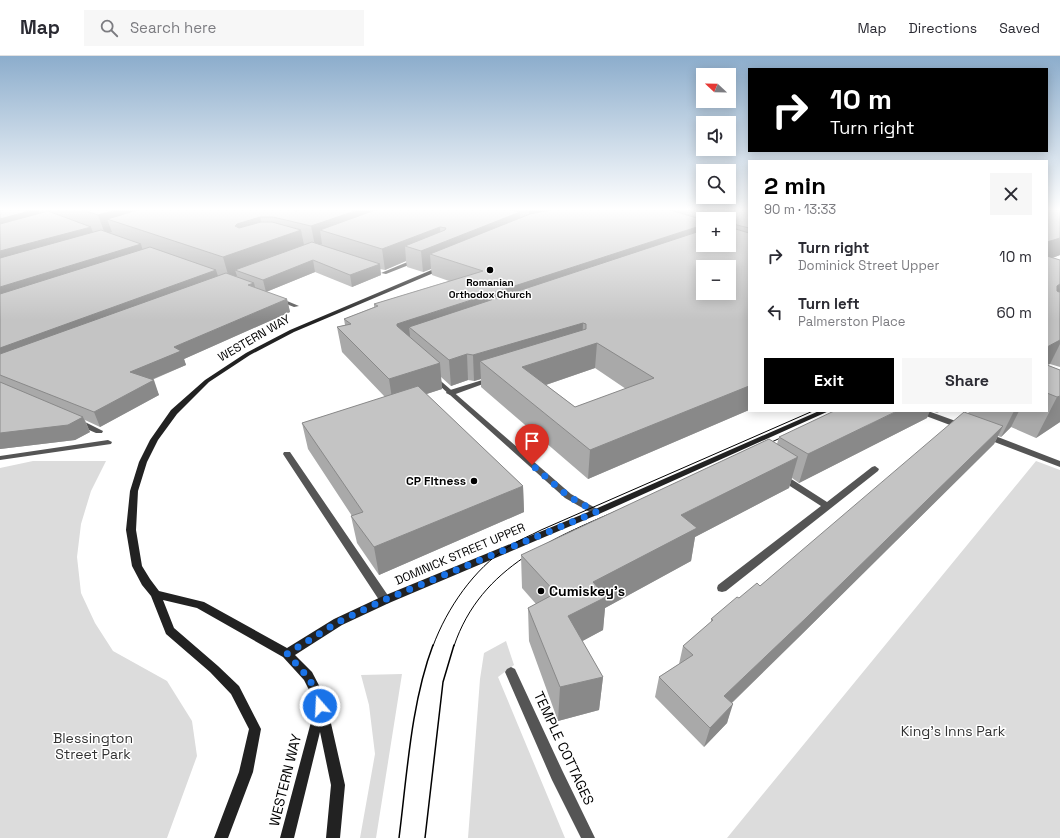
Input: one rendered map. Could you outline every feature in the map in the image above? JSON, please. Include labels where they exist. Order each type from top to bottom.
[{"type":"main road","name":"WESTERN WAY","points":[[221,838],[246,772],[255,729],[235,690],[214,669],[170,631],[156,594],[146,582],[137,566],[131,530],[134,491],[143,462],[154,440],[174,412],[207,381],[248,354],[346,307],[448,265]]},
{"type":"main road","name":"DOMINICK STREET UPPER","points":[[287,654],[338,622],[384,600],[742,452],[824,412]]},
{"type":"main road","points":[[156,594],[200,605],[287,654],[308,676],[319,697],[338,785],[333,838]]},
{"type":"main road","name":"WESTERN WAY","points":[[287,838],[320,706]]},
{"type":"street","points":[[377,270],[384,273],[423,257]]},
{"type":"street","points":[[274,298],[296,306]]},
{"type":"street","points":[[427,371],[568,496],[596,512]]},
{"type":"street","points":[[450,392],[501,376]]},
{"type":"street","points":[[924,412],[1060,464]]},
{"type":"street","points":[[73,420],[99,431]]},
{"type":"street","points":[[0,458],[108,442]]},
{"type":"street","points":[[287,454],[384,600]]},
{"type":"street","points":[[722,588],[876,469]]},
{"type":"street","points":[[772,471],[827,506]]},
{"type":"street","name":"TEMPLE COTTAGES","points":[[511,672],[557,775],[588,838]]},
{"type":"green space","name":"Blessington Street Park","points":[[33,461],[106,461],[91,491],[81,524],[77,557],[81,593],[95,623],[113,651],[167,681],[192,721],[197,756],[167,838],[0,838],[0,468]]},
{"type":"green space","name":"King's Inns Park","points":[[1036,461],[1060,470],[1060,838],[727,838]]},
{"type":"green space","points":[[506,641],[514,665],[498,677],[565,838],[468,838],[480,679],[484,653]]},
{"type":"green space","points":[[402,674],[376,838],[360,838],[375,754],[369,705],[361,675]]},
{"type":"building","points":[[0,246],[17,246],[0,251]]},
{"type":"building","points":[[42,246],[133,246],[0,287],[0,258]]},
{"type":"building","points":[[191,246],[253,246],[223,257]]},
{"type":"building","points":[[300,246],[326,246],[380,264],[350,275],[313,260],[263,280],[235,270]]},
{"type":"building","points":[[374,246],[389,246],[382,249]]},
{"type":"building","points":[[407,246],[432,246],[421,251]]},
{"type":"building","points":[[449,246],[637,246],[397,324],[397,326],[440,363],[389,379],[337,327],[351,324],[344,319],[378,306],[374,304],[483,271],[430,254]]},
{"type":"building","points":[[653,246],[696,246],[696,252],[736,252],[736,246],[748,246],[748,386],[590,450],[480,361],[586,329],[586,324],[583,323],[473,355],[467,354],[449,360],[409,327]],"holes":[[[597,343],[654,378],[575,407],[522,367]]]},
{"type":"building","points":[[150,247],[216,270],[0,348],[0,294]]},
{"type":"building","points":[[1048,256],[1060,260],[1060,284],[1057,286],[1057,291],[1060,292],[1060,340],[1048,346]]},
{"type":"building","points":[[226,273],[254,283],[248,285],[287,299],[174,347],[181,351],[130,372],[154,380],[94,412],[0,375],[0,354]]},
{"type":"building","points":[[1048,365],[1060,370],[1060,396],[1057,397],[1048,393]]},
{"type":"building","points":[[0,382],[83,417],[68,425],[0,433]]},
{"type":"building","points":[[418,386],[523,486],[374,547],[351,516],[363,512],[302,423]]},
{"type":"building","points":[[832,412],[895,412],[808,454],[779,437]]},
{"type":"building","points":[[964,412],[1003,426],[724,696],[733,704],[710,728],[659,677],[693,655],[683,646],[737,597],[739,598],[757,583],[760,586]]},
{"type":"building","points":[[769,439],[798,457],[681,515],[697,528],[593,582],[606,597],[568,616],[603,677],[560,687],[528,608],[556,593],[521,555]]},
{"type":"tram line","points":[[433,646],[446,618],[463,590],[484,566],[520,540],[811,412]]},
{"type":"tram line","points":[[763,446],[789,434]]},
{"type":"tram line","points":[[454,646],[466,618],[482,594],[502,574],[524,557],[548,543],[628,506]]},
{"type":"tram line","points":[[399,838],[407,765],[415,715],[426,667],[433,645]]},
{"type":"tram line","points":[[425,838],[443,682],[454,645]]},
{"type":"place","name":"Romanian Orthodox Church","points":[[490,270]]},
{"type":"place","name":"CP Fitness","points":[[474,481]]},
{"type":"place","name":"Cumiskey’s","points":[[541,591]]},
{"type":"route","points":[[320,706],[319,697],[308,676],[287,654],[349,616],[508,547],[596,512],[588,509],[568,496],[532,465]]}]
